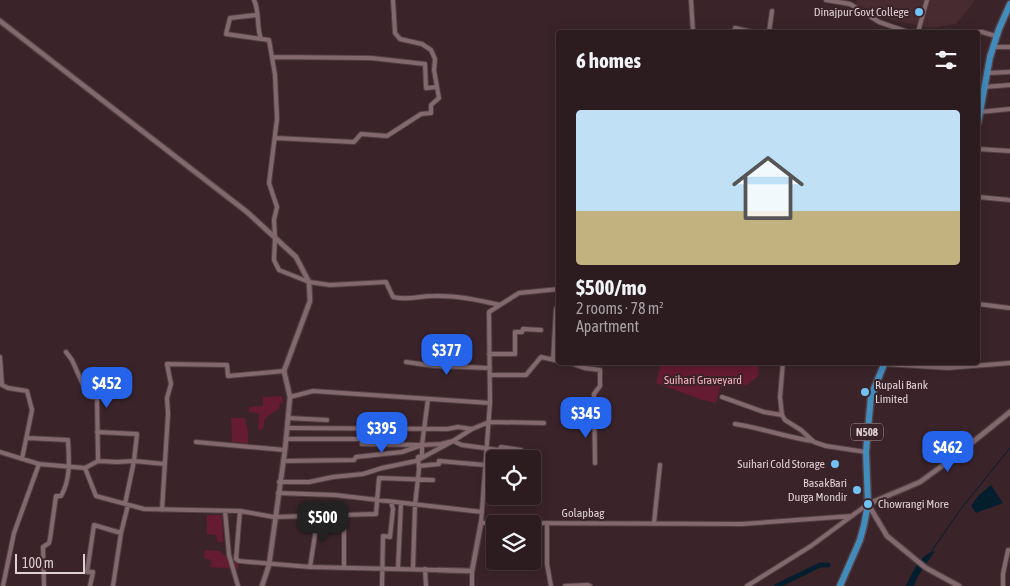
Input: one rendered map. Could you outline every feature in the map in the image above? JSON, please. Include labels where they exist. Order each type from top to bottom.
[{"type":"highway","points":[[980,112],[982,89],[996,36],[1008,13],[1010,4]]},
{"type":"highway","name":"N508","points":[[840,586],[860,540],[868,504],[866,452],[871,396],[884,365]]},
{"type":"street","points":[[254,0],[257,6],[258,31],[261,39]]},
{"type":"street","points":[[275,138],[354,142],[361,134],[387,136],[421,114],[431,113],[431,105],[440,98],[434,70],[435,59],[430,50],[422,44],[400,39],[394,33],[393,0]]},
{"type":"street","points":[[691,0],[692,30]]},
{"type":"street","points":[[826,0],[850,4],[879,22],[902,30]]},
{"type":"street","points":[[919,30],[927,0]]},
{"type":"street","points":[[769,30],[772,11]]},
{"type":"street","points":[[257,15],[230,18],[226,34],[269,40],[275,75],[277,119],[269,183],[276,207],[274,220],[276,238],[274,260],[279,270],[309,282],[330,286],[386,282],[393,297],[404,300],[432,296],[466,298],[500,305]]},
{"type":"street","points":[[0,21],[247,212],[296,257],[309,282],[310,301],[284,370],[290,396],[285,450],[274,517],[269,565],[262,586]]},
{"type":"street","points":[[735,28],[744,30]]},
{"type":"street","points":[[980,32],[996,36]]},
{"type":"street","points":[[993,48],[1010,47]]},
{"type":"street","points":[[272,56],[371,58],[425,64],[426,88],[437,87]]},
{"type":"street","points":[[987,73],[1010,72]]},
{"type":"street","points":[[982,89],[1010,85]]},
{"type":"street","points":[[980,112],[1010,109]]},
{"type":"street","points":[[980,149],[1010,151]]},
{"type":"street","points":[[980,197],[1010,200]]},
{"type":"street","points":[[472,586],[472,571],[481,523],[489,422],[489,312],[519,293],[556,289]]},
{"type":"street","points":[[980,304],[1010,308]]},
{"type":"street","points":[[489,354],[515,354],[515,332],[522,332],[523,329],[542,330]]},
{"type":"street","points":[[490,375],[526,375],[541,357],[553,360],[556,344]]},
{"type":"street","points":[[66,352],[72,360],[88,396],[97,398],[98,461]]},
{"type":"street","points":[[0,356],[2,385],[8,388],[27,391],[32,410],[22,459]]},
{"type":"street","points":[[406,362],[434,366],[490,368]]},
{"type":"street","points":[[910,365],[948,368],[1010,363]]},
{"type":"street","points":[[162,510],[168,414],[167,398],[171,384],[167,364],[227,365],[228,376],[284,370]]},
{"type":"street","points":[[576,365],[600,370],[600,386],[594,394],[595,464]]},
{"type":"street","points":[[783,365],[780,397],[782,415],[785,420],[801,430],[814,442]]},
{"type":"street","points":[[290,396],[313,390],[490,403]]},
{"type":"street","points":[[722,397],[757,410],[782,415]]},
{"type":"street","points":[[413,569],[418,457],[422,456],[428,399]]},
{"type":"street","points":[[747,586],[811,546],[868,504],[920,482],[1010,412]]},
{"type":"street","points":[[288,418],[326,420]]},
{"type":"street","points":[[279,482],[309,482],[363,474],[418,460],[472,429],[489,422],[544,423]]},
{"type":"street","points":[[735,424],[826,446],[866,452]]},
{"type":"street","points":[[287,428],[424,429],[458,427],[472,429]]},
{"type":"street","points":[[98,432],[137,434],[113,586]]},
{"type":"street","points":[[27,438],[56,441],[68,440],[69,466],[64,491],[61,496],[56,496],[49,543],[43,547],[44,586]]},
{"type":"street","points":[[286,439],[362,439],[362,444],[422,445],[453,441],[462,445],[499,450],[501,447],[521,450]]},
{"type":"street","points":[[196,442],[285,450]]},
{"type":"street","points":[[283,462],[354,460],[356,457],[402,452],[422,445]]},
{"type":"street","points":[[0,452],[39,464],[85,468],[98,461],[134,461],[165,464]]},
{"type":"street","points":[[419,466],[439,464],[439,461],[485,466]]},
{"type":"street","points":[[3,586],[14,534],[39,464]]},
{"type":"street","points":[[654,523],[660,465]]},
{"type":"street","points":[[85,468],[96,496],[127,505],[144,509],[162,510],[240,511],[274,517],[376,514],[379,478],[433,480]]},
{"type":"street","points":[[278,493],[335,495],[482,512]]},
{"type":"street","points":[[382,586],[383,536],[390,537],[391,502]]},
{"type":"street","points":[[398,568],[402,503]]},
{"type":"street","points":[[868,504],[887,536],[926,568],[959,586]]},
{"type":"street","points":[[225,511],[229,555],[238,586]]},
{"type":"street","points":[[240,511],[236,559],[239,561],[310,567],[472,571]]},
{"type":"street","points":[[344,515],[344,567]]},
{"type":"street","points":[[310,567],[318,516]]},
{"type":"street","name":"Golapbag","points":[[481,523],[742,524],[852,516]]},
{"type":"street","points":[[547,524],[547,564],[549,585],[551,586]]},
{"type":"street","points":[[90,586],[93,572],[87,572],[94,525],[121,533]]},
{"type":"street","points":[[1003,586],[1003,574],[1008,550]]},
{"type":"street","points":[[425,569],[426,586]]},
{"type":"street","points":[[565,586],[590,586]]},
{"type":"shaded area","name":"Dinajpur Govt College","points":[[857,0],[975,0],[956,24],[931,28],[891,20],[856,4]]},
{"type":"green space","name":"Suihari Graveyard","points":[[660,365],[759,365],[758,376],[747,385],[720,387],[716,403],[702,400],[656,383]]},
{"type":"green space","points":[[282,396],[283,403],[279,404],[280,408],[265,418],[263,429],[258,430],[259,413],[249,412],[249,407],[263,406],[263,397]]},
{"type":"green space","points":[[231,418],[245,418],[248,444],[232,442]]},
{"type":"green space","points":[[207,515],[222,515],[223,542],[218,542],[216,535],[207,534]]},
{"type":"green space","points":[[205,550],[220,551],[228,559],[233,557],[239,561],[238,569],[210,567],[211,560],[204,558]]},
{"type":"water","points":[[991,485],[1003,503],[976,513],[971,506],[978,496]]},
{"type":"water","points":[[935,551],[918,576],[914,586],[906,586],[921,560]]},
{"type":"waterway","points":[[931,552],[960,510],[1010,448]]},
{"type":"waterway","points":[[777,586],[820,565],[828,565]]},
{"type":"place","name":"Dinajpur Govt College","points":[[919,12]]},
{"type":"place","name":"Rupali Bank Limited","points":[[865,392]]},
{"type":"place","name":"Suihari Cold Storage","points":[[835,464]]},
{"type":"place","name":"BasakBari Durga Mondir","points":[[857,490]]},
{"type":"place","name":"Chowrangi More","points":[[868,504]]}]
